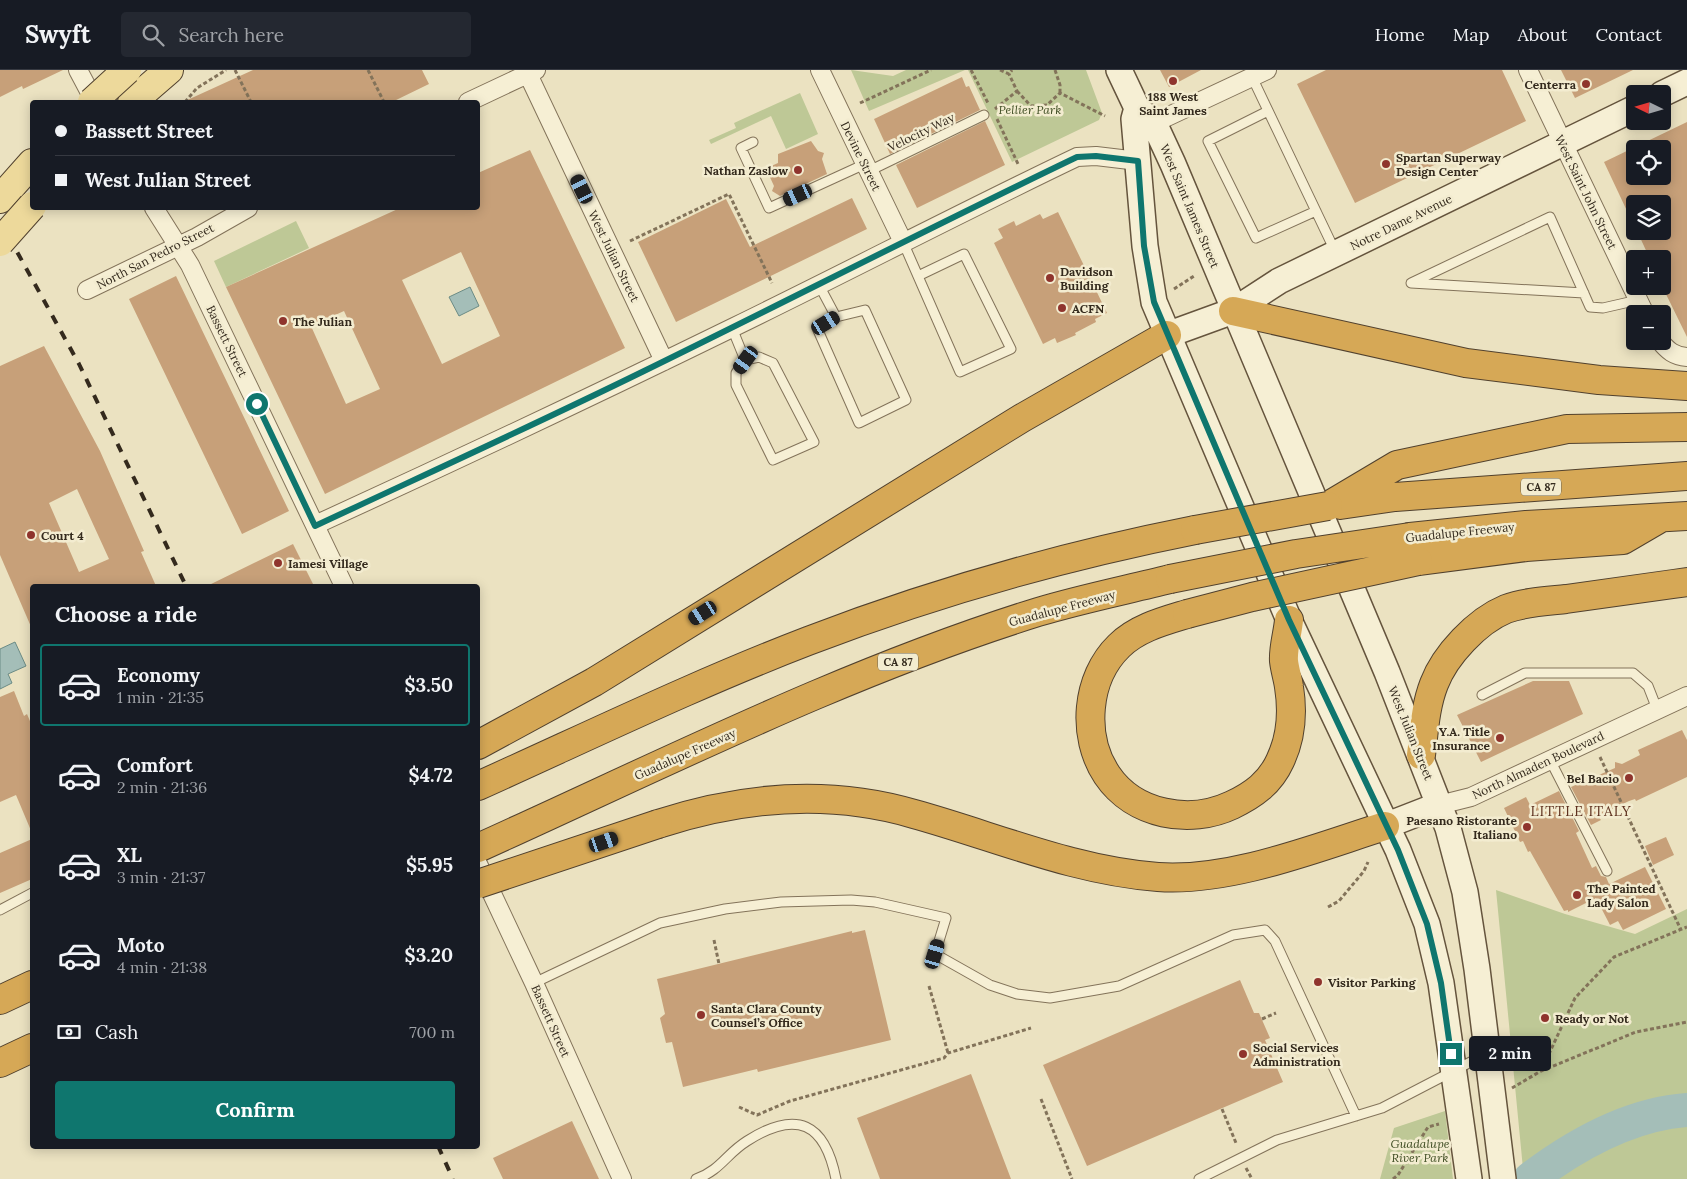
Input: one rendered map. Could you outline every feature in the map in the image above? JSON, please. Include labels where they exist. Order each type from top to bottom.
[{"type":"highway","points":[[1233,311],[1466,363],[1599,380],[1687,386]]},
{"type":"highway","points":[[480,744],[594,682],[1005,428],[1167,335]]},
{"type":"highway","points":[[1328,506],[1397,465],[1567,429],[1687,427]]},
{"type":"highway","name":"CA 87","points":[[480,785],[808,640],[996,578],[1150,539],[1328,506],[1395,497],[1687,476]]},
{"type":"highway","points":[[1289,620],[1284,660],[1292,710],[1290,730],[1280,762],[1271,777],[1254,795],[1223,809],[1203,814],[1172,815],[1144,806],[1123,792],[1107,774],[1096,748],[1090,725],[1092,699],[1097,678],[1106,659],[1120,644],[1151,626],[1414,549],[1497,550],[1623,540],[1675,517]]},
{"type":"highway","name":"Guadalupe Freeway","points":[[480,847],[828,691],[918,654],[1039,612],[1170,580],[1296,554],[1414,549]]},
{"type":"highway","points":[[1421,755],[1429,698],[1442,667],[1474,630],[1506,609],[1533,603],[1687,582]]},
{"type":"highway","points":[[480,883],[699,811],[745,802],[796,798],[861,802],[913,813],[994,840],[1085,864],[1124,873],[1160,877],[1210,874],[1252,866],[1385,826]]},
{"type":"highway","points":[[0,1000],[30,986]]},
{"type":"highway","points":[[2,1062],[30,1049]]},
{"type":"highway","points":[[2,1062],[30,1060]]},
{"type":"main road","points":[[96,100],[127,70]]},
{"type":"main road","points":[[134,100],[169,70]]},
{"type":"main road","name":"West Saint James Street","points":[[1120,70],[1173,164],[1233,311]]},
{"type":"main road","points":[[1671,90],[1687,82]]},
{"type":"main road","name":"Notre Dame Avenue","points":[[1167,335],[1233,311],[1279,281],[1626,112]]},
{"type":"main road","name":"West Saint James Street","points":[[1146,115],[1134,119],[1144,246],[1152,294],[1167,335]]},
{"type":"main road","points":[[1138,161],[1173,164]]},
{"type":"main road","points":[[0,198],[30,165]]},
{"type":"main road","points":[[0,242],[30,208]]},
{"type":"main road","name":"West Julian Street","points":[[1233,311],[1421,755],[1448,828],[1464,892],[1488,1052],[1495,1126],[1503,1179]]},
{"type":"main road","points":[[1167,335],[1289,620],[1398,850],[1427,924],[1441,983],[1462,1144],[1469,1179]]},
{"type":"main road","name":"North Almaden Boulevard","points":[[1385,826],[1439,806]]},
{"type":"street","points":[[78,70],[93,100]]},
{"type":"street","name":"Devine Street","points":[[820,70],[903,242]]},
{"type":"street","name":"West Saint John Street","points":[[1528,70],[1641,305]]},
{"type":"street","points":[[472,100],[530,71]]},
{"type":"street","name":"West Julian Street","points":[[530,71],[664,361]]},
{"type":"street","points":[[1146,115],[1259,74]]},
{"type":"street","points":[[315,526],[664,361],[1077,157],[1096,156],[1138,161]]},
{"type":"street","name":"Bassett Street","points":[[155,210],[190,265],[343,584]]},
{"type":"street","name":"North San Pedro Street","points":[[87,290],[178,246],[244,210]]},
{"type":"street","points":[[1670,350],[1678,356],[1687,357]]},
{"type":"street","name":"North Almaden Boulevard","points":[[1439,806],[1471,797],[1687,696]]},
{"type":"street","name":"Bassett Street","points":[[480,868],[622,1179]]},
{"type":"lane","points":[[1259,74],[1268,111],[1336,254]]},
{"type":"lane","points":[[1268,111],[1208,141],[1256,238],[1316,211]]},
{"type":"lane","name":"Velocity Way","points":[[753,142],[742,148],[769,208],[867,168],[988,113]]},
{"type":"lane","points":[[1584,293],[1411,283],[1550,217],[1584,293],[1590,307],[1626,307]]},
{"type":"lane","points":[[903,242],[960,372],[1011,349],[964,254],[918,276]]},
{"type":"lane","points":[[819,285],[836,317]]},
{"type":"lane","points":[[865,310],[906,400],[859,423],[817,328],[836,317],[865,310]]},
{"type":"lane","points":[[732,328],[746,360]]},
{"type":"lane","points":[[759,357],[773,363],[814,442],[773,460],[736,385],[736,373],[746,360],[759,357]]},
{"type":"lane","points":[[1482,695],[1525,674],[1633,673],[1648,686],[1657,710]]},
{"type":"lane","points":[[1550,760],[1607,871]]},
{"type":"lane","points":[[0,910],[30,894]]},
{"type":"lane","points":[[534,983],[660,923],[724,909],[781,902],[851,900],[875,902],[946,918],[935,954],[990,985],[1017,994],[1050,998],[1119,986],[1233,935],[1265,930],[1275,940],[1356,1116]]},
{"type":"lane","points":[[1199,1179],[1277,1140],[1382,1108],[1454,1072],[1488,1052]]},
{"type":"lane","points":[[696,1179],[711,1174],[747,1141],[775,1127],[790,1125],[806,1126],[817,1132],[824,1142],[836,1179]]},
{"type":"path","points":[[186,100],[197,88],[226,70]]},
{"type":"path","points":[[235,70],[250,100]]},
{"type":"path","points":[[368,70],[383,100]]},
{"type":"path","points":[[860,103],[930,70]]},
{"type":"path","points":[[1000,70],[1009,74],[1017,91],[1030,106],[1047,105],[1060,93],[1060,85],[1055,70]]},
{"type":"path","points":[[1009,74],[1012,70]]},
{"type":"path","points":[[988,113],[1017,91]]},
{"type":"path","points":[[1060,93],[1105,116]]},
{"type":"path","points":[[630,241],[729,194],[772,283]]},
{"type":"path","points":[[1170,291],[1194,276]]},
{"type":"path","points":[[1599,756],[1681,930]]},
{"type":"path","points":[[1328,907],[1339,901],[1364,871],[1368,862]]},
{"type":"path","points":[[1542,1071],[1575,998],[1614,957],[1687,927]]},
{"type":"path","points":[[714,940],[719,964]]},
{"type":"path","points":[[929,986],[948,1053]]},
{"type":"path","points":[[1262,1019],[1276,1013]]},
{"type":"path","points":[[1508,1090],[1542,1071],[1636,1032],[1687,1022]]},
{"type":"path","points":[[739,1107],[757,1115],[790,1101],[944,1058],[948,1053],[1031,1028]]},
{"type":"path","points":[[1041,1099],[1072,1179]]},
{"type":"path","points":[[1222,1109],[1236,1143]]},
{"type":"path","points":[[1392,1179],[1398,1175],[1428,1127],[1439,1124]]},
{"type":"path","points":[[1246,1168],[1252,1179]]},
{"type":"green space","points":[[851,70],[893,76],[906,70],[965,70],[869,111]]},
{"type":"green space","name":"Pellier Park","points":[[968,70],[1086,70],[1102,113],[1099,120],[1012,162]]},
{"type":"green space","points":[[800,93],[818,134],[786,149],[771,116],[711,144],[709,140],[736,128],[734,123]]},
{"type":"green space","points":[[296,221],[309,248],[226,287],[214,261]]},
{"type":"green space","points":[[1496,890],[1565,914],[1635,934],[1687,909],[1687,1179],[1524,1179]]},
{"type":"green space","name":"Guadalupe River Park","points":[[1445,1111],[1453,1179],[1380,1179],[1394,1128]]},
{"type":"water","points":[[470,287],[479,306],[459,316],[449,297]]},
{"type":"water","points":[[15,642],[26,666],[8,674],[12,683],[0,689],[0,649]]},
{"type":"building","points":[[0,70],[63,70],[23,89],[22,86],[0,97]]},
{"type":"building","points":[[253,70],[422,70],[429,84],[396,100],[187,100]]},
{"type":"building","name":"188 West Saint James","points":[[1160,70],[1201,70],[1169,87]]},
{"type":"building","name":"Spartan Superway Design Center","points":[[1326,70],[1502,70],[1526,121],[1355,203],[1297,84]]},
{"type":"building","name":"Centerra","points":[[1561,70],[1633,70],[1575,98]]},
{"type":"building","points":[[962,77],[966,87],[969,86],[980,110],[890,154],[874,119]]},
{"type":"building","points":[[985,121],[1005,165],[917,208],[896,165]]},
{"type":"building","points":[[1687,122],[1687,337],[1666,295],[1671,295],[1671,250],[1646,250],[1641,240],[1671,240],[1671,195],[1626,195],[1626,209],[1604,162],[1626,151],[1626,185],[1671,185],[1671,140],[1650,140]]},
{"type":"building","name":"Nathan Zaslow","points":[[811,141],[818,151],[824,153],[822,159],[827,174],[780,196],[772,191],[774,186],[768,173],[771,172],[769,167],[778,163],[778,154]]},
{"type":"building","name":"The Julian","points":[[530,150],[625,348],[325,494],[226,287],[396,210],[480,210],[480,172]],"holes":[[[461,252],[500,336],[442,364],[402,280]],[[344,311],[380,389],[346,404],[311,326]]]},
{"type":"building","points":[[852,198],[867,229],[676,322],[638,242],[726,199],[750,247]]},
{"type":"building","name":"Davidson Building","points":[[1058,212],[1107,313],[1095,319],[1096,322],[1075,333],[1076,335],[1057,343],[1055,338],[1043,344],[994,243],[1003,238],[998,229],[1014,221],[1016,226],[1040,214],[1043,219]]},
{"type":"building","points":[[176,276],[289,511],[242,534],[129,299]]},
{"type":"building","points":[[44,346],[100,451],[144,551],[141,552],[155,584],[30,584],[30,624],[0,555],[0,366]],"holes":[[[77,489],[109,559],[79,572],[49,503]]]},
{"type":"building","name":"Iamesi Village","points":[[293,544],[313,584],[211,584]]},
{"type":"building","name":"Y.A. Title Insurance","points":[[1533,681],[1569,681],[1583,714],[1481,762],[1457,715]]},
{"type":"building","points":[[14,691],[24,716],[27,714],[30,721],[30,828],[16,795],[0,802],[0,697]]},
{"type":"building","points":[[1682,730],[1687,740],[1687,777],[1636,801],[1635,799],[1629,801],[1598,816],[1601,820],[1591,825],[1571,787],[1615,768],[1615,762],[1622,764],[1640,755],[1638,750]]},
{"type":"building","points":[[1559,791],[1579,831],[1576,833],[1592,868],[1596,866],[1601,876],[1606,877],[1609,884],[1645,867],[1666,909],[1623,930],[1618,921],[1610,925],[1596,898],[1568,912],[1568,910],[1564,911],[1530,851],[1528,852],[1523,841],[1520,842],[1504,808],[1526,797],[1530,805]]},
{"type":"building","points":[[1666,837],[1674,855],[1653,865],[1645,846]]},
{"type":"building","points":[[30,840],[30,880],[0,893],[0,853]]},
{"type":"building","points":[[865,930],[891,1040],[758,1072],[757,1069],[683,1087],[672,1042],[666,1043],[660,1018],[665,1014],[657,979],[852,931],[852,933]]},
{"type":"building","points":[[1240,980],[1254,1013],[1259,1013],[1270,1038],[1265,1040],[1283,1082],[1087,1166],[1043,1065]]},
{"type":"building","points":[[971,1074],[1011,1179],[880,1179],[857,1118]]},
{"type":"building","points":[[572,1121],[599,1179],[503,1179],[493,1158]]},
{"type":"waterway","points":[[1530,1179],[1566,1154],[1604,1133],[1645,1118],[1687,1110]]},
{"type":"railway","points":[[0,221],[79,364],[185,584]]},
{"type":"railway","points":[[439,1149],[453,1179]]},
{"type":"place","name":"188 West Saint James","points":[[1173,81]]},
{"type":"place","name":"Centerra","points":[[1586,84]]},
{"type":"place","name":"Spartan Superway Design Center","points":[[1386,164]]},
{"type":"place","name":"Nathan Zaslow","points":[[798,170]]},
{"type":"place","name":"Davidson Building","points":[[1050,278]]},
{"type":"place","name":"ACFN","points":[[1062,308]]},
{"type":"place","name":"The Julian","points":[[283,321]]},
{"type":"place","name":"Court 4","points":[[31,535]]},
{"type":"place","name":"Iamesi Village","points":[[278,563]]},
{"type":"place","name":"Y.A. Title Insurance","points":[[1500,738]]},
{"type":"place","name":"Bel Bacio","points":[[1629,778]]},
{"type":"place","name":"Paesano Ristorante Italiano","points":[[1527,827]]},
{"type":"place","name":"The Painted Lady Salon","points":[[1577,895]]},
{"type":"place","name":"Visitor Parking","points":[[1318,982]]},
{"type":"place","name":"Santa Clara County Counsel’s Office","points":[[701,1015]]},
{"type":"place","name":"Ready or Not","points":[[1545,1018]]},
{"type":"place","name":"Social Services Administration","points":[[1243,1054]]},
{"type":"district","name":"LITTLE ITALY","points":[[1581,811]]},
{"type":"route","points":[[257,404],[315,526],[642,372],[882,254],[924,230],[1077,157],[1086,155],[1138,161],[1144,246],[1154,302],[1289,620],[1398,850],[1427,924],[1441,983],[1451,1054]]}]
